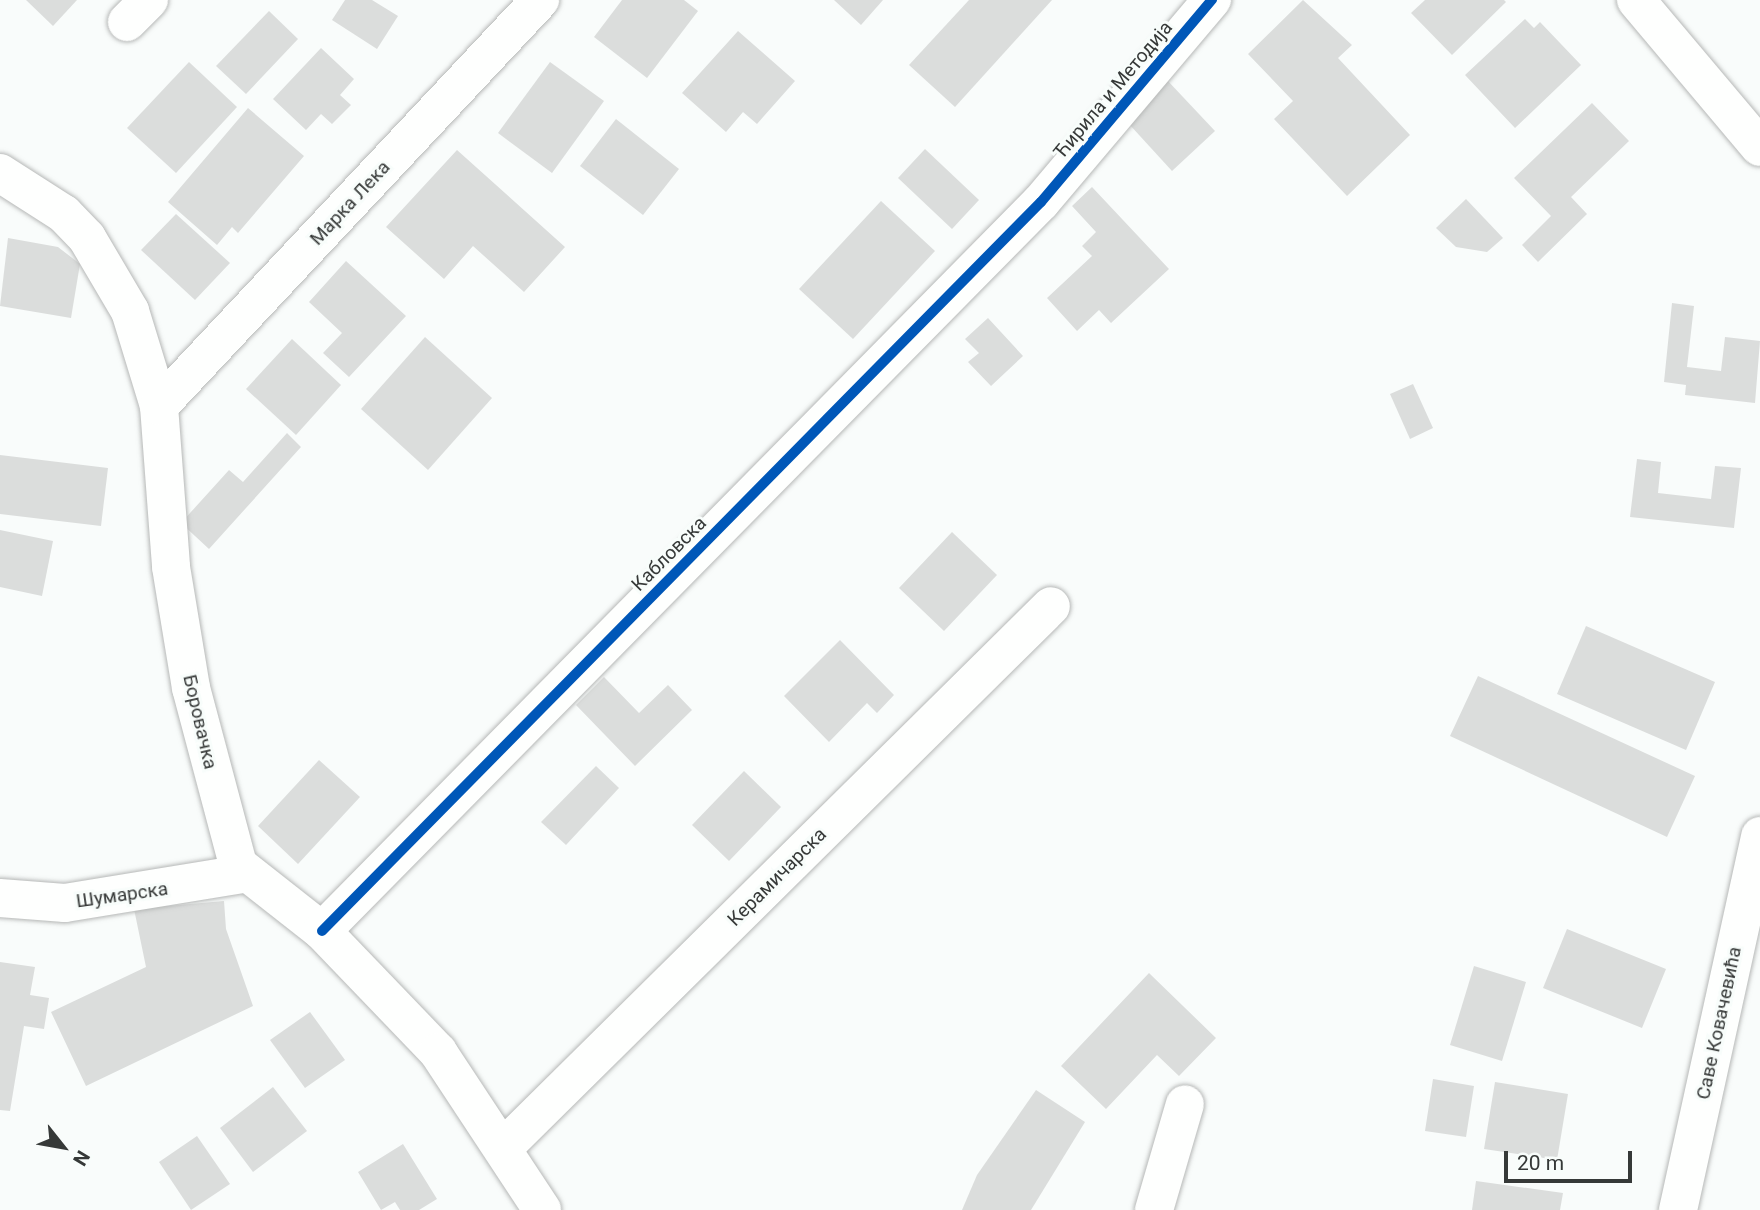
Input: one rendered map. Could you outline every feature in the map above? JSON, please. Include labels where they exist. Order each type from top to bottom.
[{"type":"street","name":"Марка Лека","points":[[159,406],[540,0]]},
{"type":"street","points":[[1636,0],[1760,147]]},
{"type":"street","name":"Ћирила и Методија","points":[[1041,202],[1206,2]]},
{"type":"street","name":"Боровачка","points":[[0,173],[64,214],[114,277],[159,406],[172,567],[191,688],[243,874]]},
{"type":"street","name":"Кабловска","points":[[322,931],[1041,202]]},
{"type":"street","name":"Керамичарска","points":[[504,1147],[1051,606]]},
{"type":"street","name":"Саве Ковачевића","points":[[1678,1210],[1760,836]]},
{"type":"street","points":[[243,874],[322,931],[438,1052],[504,1147],[542,1210]]},
{"type":"street","name":"Шумарска","points":[[0,898],[65,903],[243,874]]},
{"type":"street","points":[[1154,1210],[1185,1104]]},
{"type":"building","points":[[26,0],[77,0],[53,26]]},
{"type":"building","points":[[345,0],[372,0],[398,16],[377,49],[332,20]]},
{"type":"building","points":[[622,0],[684,0],[698,11],[647,78],[594,37]]},
{"type":"building","points":[[834,0],[883,0],[861,25]]},
{"type":"building","points":[[969,0],[1052,0],[955,107],[909,65]]},
{"type":"building","points":[[1303,0],[1352,45],[1338,58],[1410,135],[1347,196],[1274,119],[1293,101],[1248,54]]},
{"type":"building","points":[[1425,0],[1506,2],[1452,55],[1411,13]]},
{"type":"building","points":[[269,11],[298,39],[246,94],[216,66]]},
{"type":"building","points":[[1525,19],[1534,28],[1540,22],[1581,65],[1515,128],[1465,75]]},
{"type":"building","points":[[738,31],[795,81],[757,124],[743,112],[726,132],[682,93]]},
{"type":"building","points":[[321,48],[354,79],[340,95],[351,105],[332,124],[321,114],[306,130],[273,99]]},
{"type":"building","points":[[189,62],[237,107],[176,173],[127,128]]},
{"type":"building","points":[[550,62],[604,101],[552,173],[498,133]]},
{"type":"building","points":[[1167,80],[1215,131],[1172,171],[1129,124]]},
{"type":"building","points":[[1592,103],[1629,141],[1571,197],[1587,214],[1538,262],[1522,245],[1551,216],[1514,178]]},
{"type":"building","points":[[248,108],[304,156],[238,233],[232,227],[217,245],[168,202]]},
{"type":"building","points":[[616,119],[679,169],[643,215],[580,166]]},
{"type":"building","points":[[925,149],[979,200],[952,229],[898,178]]},
{"type":"building","points":[[457,150],[565,247],[524,292],[473,246],[444,279],[386,227]]},
{"type":"building","points":[[1092,187],[1169,269],[1111,323],[1099,310],[1077,331],[1047,298],[1092,256],[1082,246],[1096,232],[1072,206]]},
{"type":"building","points":[[1466,199],[1503,238],[1487,252],[1456,247],[1436,228]]},
{"type":"building","points":[[881,201],[935,251],[853,339],[799,289]]},
{"type":"building","points":[[176,214],[230,263],[195,300],[141,250]]},
{"type":"building","points":[[8,238],[58,247],[80,264],[71,318],[0,306]]},
{"type":"building","points":[[346,261],[406,316],[349,377],[323,353],[342,333],[309,302]]},
{"type":"building","points":[[1672,303],[1694,306],[1687,367],[1721,371],[1725,337],[1760,341],[1755,403],[1685,395],[1686,385],[1664,382]]},
{"type":"building","points":[[988,318],[1023,356],[991,386],[968,362],[979,353],[965,339]]},
{"type":"building","points":[[425,337],[492,398],[428,470],[361,409]]},
{"type":"building","points":[[292,339],[341,385],[296,435],[246,389]]},
{"type":"building","points":[[1413,384],[1433,428],[1410,439],[1390,394]]},
{"type":"building","points":[[287,433],[301,447],[209,549],[181,523],[229,470],[243,482]]},
{"type":"building","points":[[0,455],[108,468],[101,526],[0,514]]},
{"type":"building","points":[[1637,459],[1661,462],[1658,493],[1711,499],[1715,466],[1741,468],[1734,528],[1630,517]]},
{"type":"building","points":[[0,530],[53,541],[42,596],[0,587]]},
{"type":"building","points":[[952,532],[997,575],[944,631],[899,588]]},
{"type":"building","points":[[1586,626],[1715,682],[1686,750],[1557,694]]},
{"type":"building","points":[[840,640],[894,695],[877,713],[867,703],[829,742],[784,696]]},
{"type":"building","points":[[1478,676],[1695,776],[1667,837],[1450,736]]},
{"type":"building","points":[[604,677],[639,713],[668,685],[692,710],[635,766],[576,705]]},
{"type":"building","points":[[319,760],[360,797],[298,864],[258,826]]},
{"type":"building","points":[[596,766],[619,788],[566,845],[541,822]]},
{"type":"building","points":[[744,771],[781,807],[729,861],[692,825]]},
{"type":"building","points":[[224,901],[226,929],[253,1006],[86,1086],[51,1012],[146,967],[134,909]]},
{"type":"building","points":[[1567,929],[1666,969],[1642,1028],[1543,988]]},
{"type":"building","points":[[0,962],[35,967],[30,995],[49,998],[44,1029],[24,1026],[10,1111],[0,1110]]},
{"type":"building","points":[[1474,966],[1526,982],[1502,1061],[1450,1045]]},
{"type":"building","points":[[1149,973],[1216,1038],[1179,1076],[1157,1055],[1106,1109],[1061,1066]]},
{"type":"building","points":[[310,1012],[345,1060],[305,1088],[270,1040]]},
{"type":"building","points":[[1433,1079],[1474,1086],[1466,1137],[1425,1131]]},
{"type":"building","points":[[1495,1082],[1568,1094],[1557,1160],[1484,1149]]},
{"type":"building","points":[[273,1087],[307,1131],[253,1172],[220,1128]]},
{"type":"building","points":[[1036,1090],[1085,1122],[1031,1210],[962,1210],[977,1175]]},
{"type":"building","points":[[197,1136],[230,1184],[191,1210],[159,1162]]},
{"type":"building","points":[[403,1144],[437,1199],[419,1210],[400,1210],[395,1202],[381,1210],[358,1172]]},
{"type":"building","points":[[1476,1181],[1563,1193],[1560,1210],[1472,1210]]},
{"type":"cycle path","points":[[322,931],[1041,202],[1212,0]]}]
